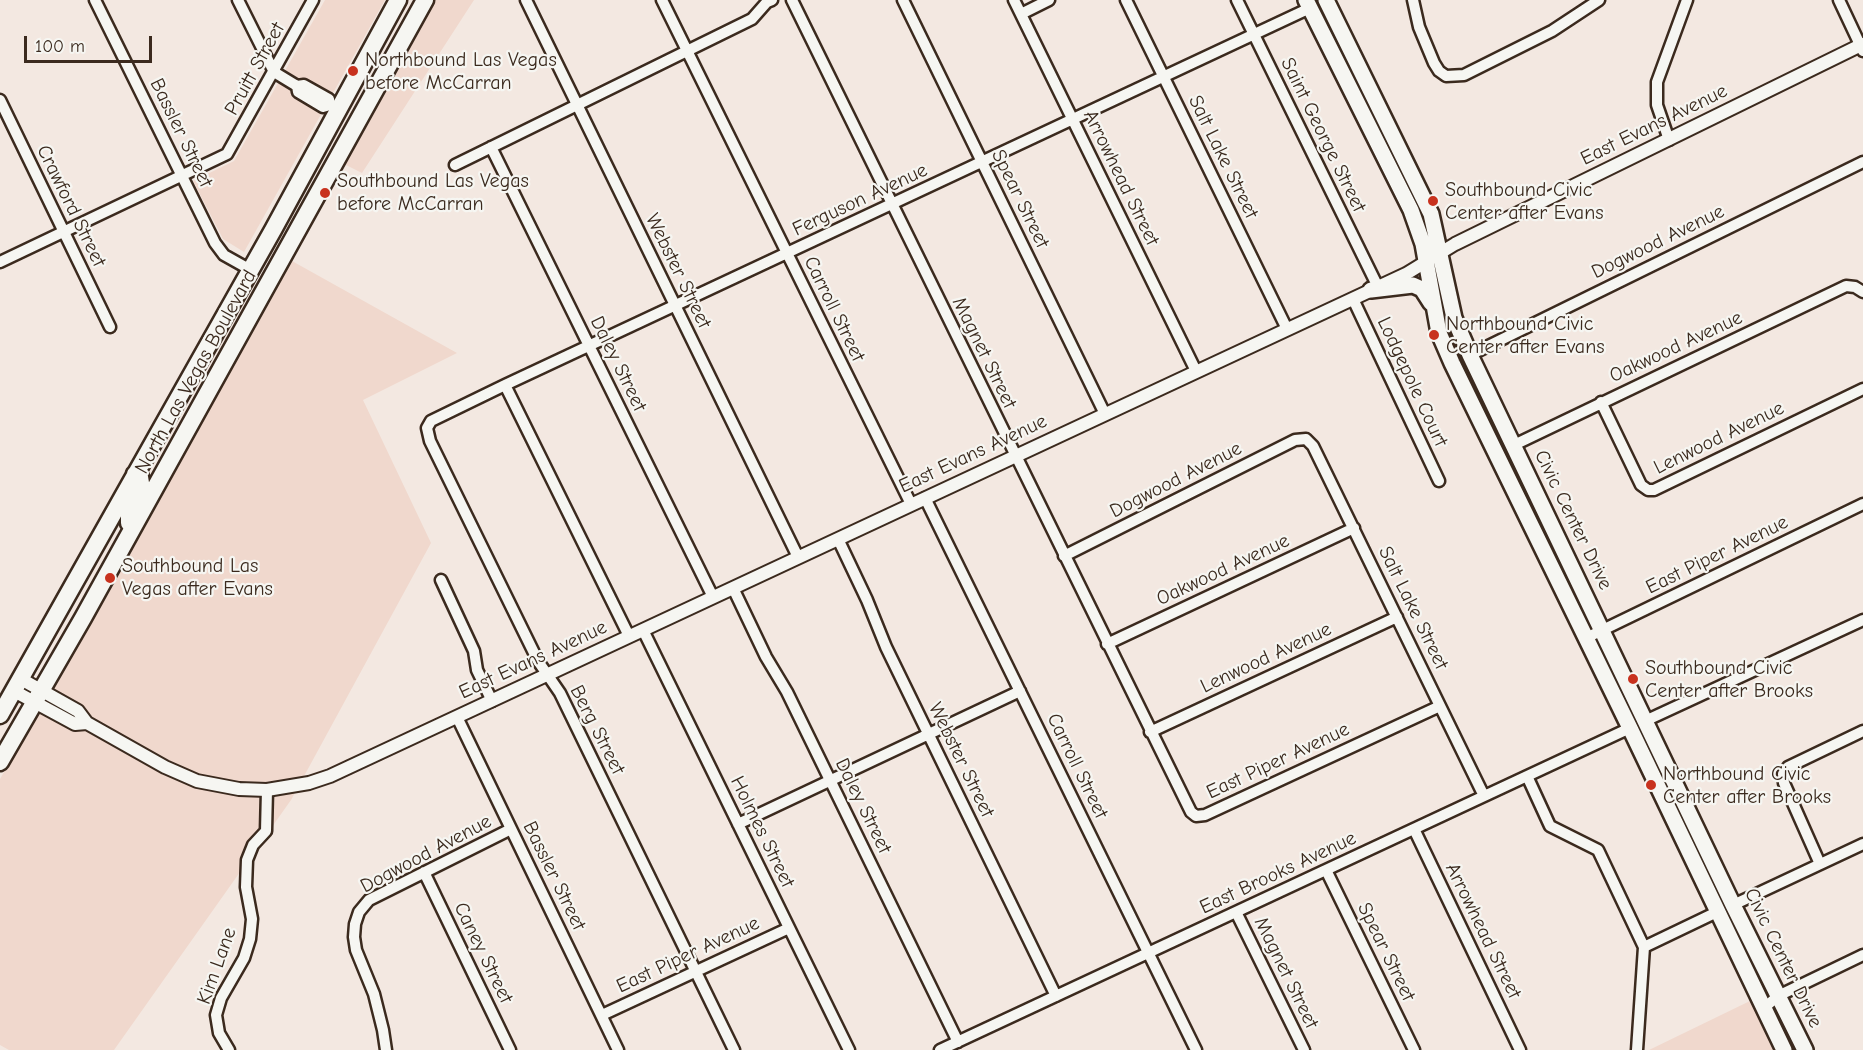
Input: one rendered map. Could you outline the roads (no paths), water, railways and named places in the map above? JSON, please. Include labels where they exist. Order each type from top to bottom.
[{"type":"main road","name":"North Las Vegas Boulevard","points":[[0,715],[277,222],[333,107],[398,0]]},
{"type":"main road","name":"North Las Vegas Boulevard","points":[[0,762],[39,696],[425,0]]},
{"type":"main road","points":[[1327,0],[1312,3],[1324,13],[1328,22],[1352,52]]},
{"type":"main road","name":"Civic Center Drive","points":[[1327,0],[1431,214],[1454,318],[1470,355],[1733,905],[1805,1050]]},
{"type":"main road","name":"Civic Center Drive","points":[[1312,3],[1418,227],[1439,333],[1784,1050]]},
{"type":"main road","points":[[333,107],[343,122],[336,143],[337,160]]},
{"type":"main road","points":[[272,278],[265,265],[278,233],[277,222]]},
{"type":"main road","points":[[248,320],[244,307],[254,284],[249,269]]},
{"type":"main road","points":[[1374,288],[1418,286],[1426,294],[1436,314]]},
{"type":"main road","points":[[1479,420],[1498,437],[1502,444],[1507,447],[1514,445]]},
{"type":"main road","points":[[161,477],[153,465],[163,442],[162,425]]},
{"type":"main road","points":[[128,536],[129,512],[141,483],[140,477],[135,474]]},
{"type":"main road","points":[[1617,703],[1624,701],[1635,720],[1645,721]]},
{"type":"main road","points":[[1630,728],[1644,737],[1658,765],[1668,769]]},
{"type":"main road","points":[[1693,861],[1723,902],[1733,905]]},
{"type":"main road","points":[[1718,912],[1729,916],[1755,949]]},
{"type":"street","name":"Bassler Street","points":[[95,0],[215,243],[224,255],[249,269]]},
{"type":"street","points":[[238,0],[274,72],[297,86],[298,92],[323,107],[333,107]]},
{"type":"street","name":"Pruitt Street","points":[[181,176],[227,154],[313,0]]},
{"type":"street","name":"Webster Street","points":[[525,0],[798,557]]},
{"type":"street","name":"Carroll Street","points":[[662,0],[911,504]]},
{"type":"street","points":[[454,165],[752,19],[772,0]]},
{"type":"street","name":"Magnet Street","points":[[792,0],[1150,732],[1191,812],[1196,816]]},
{"type":"street","name":"Spear Street","points":[[903,0],[1106,414]]},
{"type":"street","name":"Arrowhead Street","points":[[1014,0],[1196,371]]},
{"type":"street","points":[[1021,14],[1049,0]]},
{"type":"street","name":"Salt Lake Street","points":[[1126,0],[1287,329]]},
{"type":"street","name":"Saint George Street","points":[[1237,0],[1374,288]]},
{"type":"street","points":[[1413,0],[1419,27],[1434,63],[1446,76],[1464,75],[1552,31],[1599,0]]},
{"type":"street","points":[[1670,140],[1657,105],[1657,81],[1687,0]]},
{"type":"street","points":[[1839,0],[1862,47]]},
{"type":"street","name":"Ferguson Avenue","points":[[427,428],[431,421],[1164,77],[1312,3]]},
{"type":"street","name":"East Evans Avenue","points":[[17,685],[78,711],[87,723],[165,767],[197,781],[239,789],[267,790],[309,783],[330,776],[1353,299],[1426,262],[1455,244],[1862,47]]},
{"type":"street","name":"Crawford Street","points":[[0,100],[110,327]]},
{"type":"street","name":"Daley Street","points":[[491,147],[713,597]]},
{"type":"street","name":"Dogwood Avenue","points":[[1470,355],[1863,162]]},
{"type":"street","points":[[0,262],[181,176]]},
{"type":"street","name":"Oakwood Avenue","points":[[1514,445],[1846,286],[1859,290]]},
{"type":"street","name":"Lodgepole Court","points":[[1353,299],[1439,481]]},
{"type":"street","points":[[505,386],[629,636]]},
{"type":"street","name":"Lenwood Avenue","points":[[1601,402],[1641,486],[1654,490],[1863,389]]},
{"type":"street","name":"Berg Street","points":[[427,428],[430,441],[538,661],[560,693],[734,1050]]},
{"type":"street","name":"Salt Lake Street","points":[[1306,439],[1313,446],[1354,528],[1484,796]]},
{"type":"street","name":"Dogwood Avenue","points":[[1064,556],[1295,440],[1306,439]]},
{"type":"street","name":"Carroll Street","points":[[925,498],[1148,953],[1192,1049]]},
{"type":"street","name":"East Piper Avenue","points":[[1586,638],[1863,504]]},
{"type":"street","name":"Oakwood Avenue","points":[[1107,644],[1354,528]]},
{"type":"street","name":"Webster Street","points":[[838,539],[867,600],[886,648],[1056,996]]},
{"type":"street","points":[[441,580],[474,651],[477,670],[492,701]]},
{"type":"street","name":"Daley Street","points":[[733,588],[766,657],[787,692],[958,1042]]},
{"type":"street","name":"Lenwood Avenue","points":[[1150,732],[1397,617]]},
{"type":"street","points":[[1645,721],[1863,620]]},
{"type":"street","name":"Holmes Street","points":[[643,630],[849,1050]]},
{"type":"street","points":[[738,824],[1020,692]]},
{"type":"street","name":"East Piper Avenue","points":[[1196,816],[1205,815],[1440,706]]},
{"type":"street","name":"Bassler Street","points":[[457,717],[618,1050]]},
{"type":"street","name":"East Brooks Avenue","points":[[940,1050],[1630,728]]},
{"type":"street","points":[[1820,864],[1784,783],[1783,774],[1788,766],[1863,731]]},
{"type":"street","points":[[1527,776],[1550,826],[1598,850],[1644,947],[1637,1050]]},
{"type":"street","name":"Kim Lane","points":[[229,1050],[219,1033],[216,1015],[221,998],[244,958],[250,939],[252,919],[246,888],[248,860],[253,845],[266,831],[267,790]]},
{"type":"street","name":"Dogwood Avenue","points":[[386,1050],[374,994],[356,950],[355,924],[359,912],[369,900],[511,829]]},
{"type":"street","name":"Arrowhead Street","points":[[1414,829],[1520,1050]]},
{"type":"street","points":[[1733,905],[1863,844]]},
{"type":"street","name":"Spear Street","points":[[1326,870],[1414,1050]]},
{"type":"street","name":"Caney Street","points":[[424,872],[510,1050]]},
{"type":"street","name":"Magnet Street","points":[[1236,912],[1304,1050]]},
{"type":"street","points":[[1644,947],[1718,912]]},
{"type":"street","name":"East Piper Avenue","points":[[602,1016],[789,928]]},
{"type":"street","points":[[1764,1008],[1778,996],[1863,955]]},
{"type":"place","name":"Northbound Las Vegas before McCarran","points":[[353,71]]},
{"type":"place","name":"Southbound Las Vegas before McCarran","points":[[325,193]]},
{"type":"place","name":"Southbound Civic Center after Evans","points":[[1433,201]]},
{"type":"place","name":"Northbound Civic Center after Evans","points":[[1434,335]]},
{"type":"place","name":"Southbound Las Vegas after Evans","points":[[110,578]]},
{"type":"place","name":"Southbound Civic Center after Brooks","points":[[1633,679]]},
{"type":"place","name":"Northbound Civic Center after Brooks","points":[[1651,785]]}]
